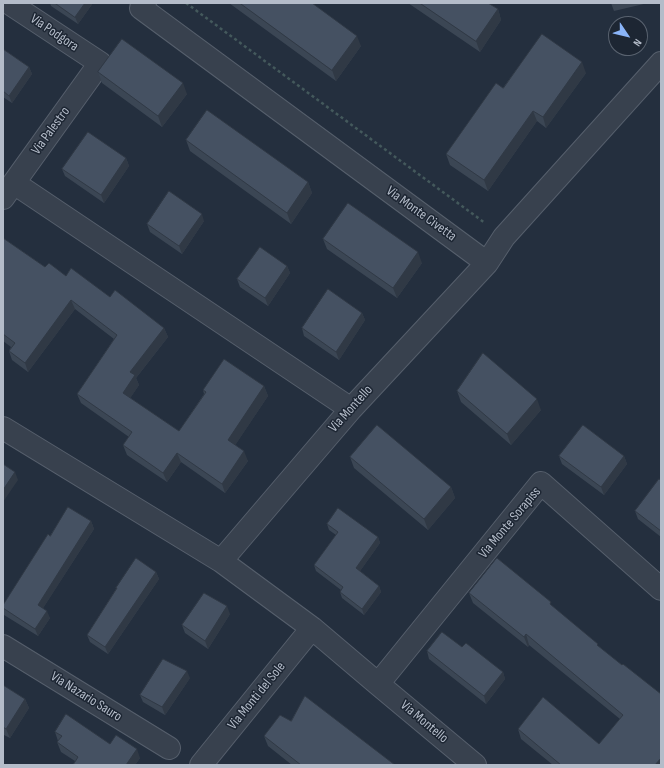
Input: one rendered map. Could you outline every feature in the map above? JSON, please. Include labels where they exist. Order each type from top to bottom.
[{"type":"street","name":"Via Podgora","points":[[9,3],[100,63]]},
{"type":"street","name":"Via Monte Civetta","points":[[143,5],[487,263]]},
{"type":"street","name":"Via Palestro","points":[[8,191],[100,63]]},
{"type":"street","points":[[487,263],[504,237],[661,63]]},
{"type":"street","points":[[8,191],[351,408]]},
{"type":"street","name":"Via Montello","points":[[221,561],[351,408],[487,263]]},
{"type":"street","name":"Via Montello","points":[[3,428],[221,561],[312,628],[475,765]]},
{"type":"street","name":"Via Monte Sorapiss","points":[[378,684],[540,483],[661,589]]},
{"type":"street","name":"Via Monti del Sole","points":[[201,765],[312,628]]},
{"type":"street","name":"Via Nazario Sauro","points":[[3,646],[169,748]]},
{"type":"path","points":[[186,3],[504,237]]},
{"type":"building","points":[[55,3],[85,3],[75,17]]},
{"type":"building","points":[[240,3],[312,3],[357,36],[332,70]]},
{"type":"building","points":[[420,3],[488,3],[498,9],[476,41]]},
{"type":"building","points":[[542,34],[582,62],[543,117],[533,111],[484,180],[446,154],[496,83],[503,88]]},
{"type":"building","points":[[122,39],[183,83],[158,116],[98,72]]},
{"type":"building","points":[[3,49],[29,67],[9,96],[3,91]]},
{"type":"building","points":[[207,110],[308,182],[287,213],[186,140]]},
{"type":"building","points":[[88,132],[126,158],[101,195],[62,169]]},
{"type":"building","points":[[169,191],[202,214],[179,246],[147,224]]},
{"type":"building","points":[[348,203],[418,252],[393,288],[323,239]]},
{"type":"building","points":[[3,238],[45,267],[49,263],[66,276],[71,268],[110,297],[115,290],[164,328],[130,372],[135,375],[123,393],[179,431],[206,392],[203,390],[224,359],[264,386],[228,440],[244,451],[222,484],[177,453],[163,473],[123,445],[132,432],[77,394],[117,335],[71,300],[25,363],[9,351],[15,343],[3,334]]},
{"type":"building","points":[[260,247],[287,266],[265,298],[237,279]]},
{"type":"building","points":[[328,289],[362,313],[336,352],[302,328]]},
{"type":"building","points":[[483,353],[537,399],[507,434],[457,391]]},
{"type":"building","points":[[377,425],[451,487],[424,519],[350,457]]},
{"type":"building","points":[[583,425],[624,456],[601,487],[559,456]]},
{"type":"building","points":[[3,464],[15,472],[3,490]]},
{"type":"building","points":[[659,479],[661,480],[661,531],[635,511]]},
{"type":"building","points":[[68,507],[91,521],[38,605],[47,611],[35,629],[3,608],[3,605],[48,534],[50,536]]},
{"type":"building","points":[[338,508],[378,537],[356,568],[379,586],[362,609],[340,592],[343,587],[314,565],[338,532],[327,524]]},
{"type":"building","points":[[136,558],[156,572],[105,647],[87,635]]},
{"type":"building","points":[[497,558],[551,602],[550,604],[598,644],[597,645],[661,694],[661,758],[655,765],[561,765],[518,729],[543,697],[599,744],[623,715],[526,634],[524,637],[469,593]]},
{"type":"building","points":[[204,593],[227,606],[205,641],[182,625]]},
{"type":"building","points":[[442,632],[462,647],[466,643],[503,672],[484,696],[427,651]]},
{"type":"building","points":[[163,659],[187,671],[162,707],[140,695]]},
{"type":"building","points":[[3,685],[25,699],[6,729],[3,727]]},
{"type":"building","points":[[305,696],[395,765],[301,765],[264,736],[280,715],[291,721]]},
{"type":"building","points":[[66,714],[110,744],[116,735],[137,749],[126,765],[73,765],[78,757],[57,742],[62,736],[55,732]]}]
